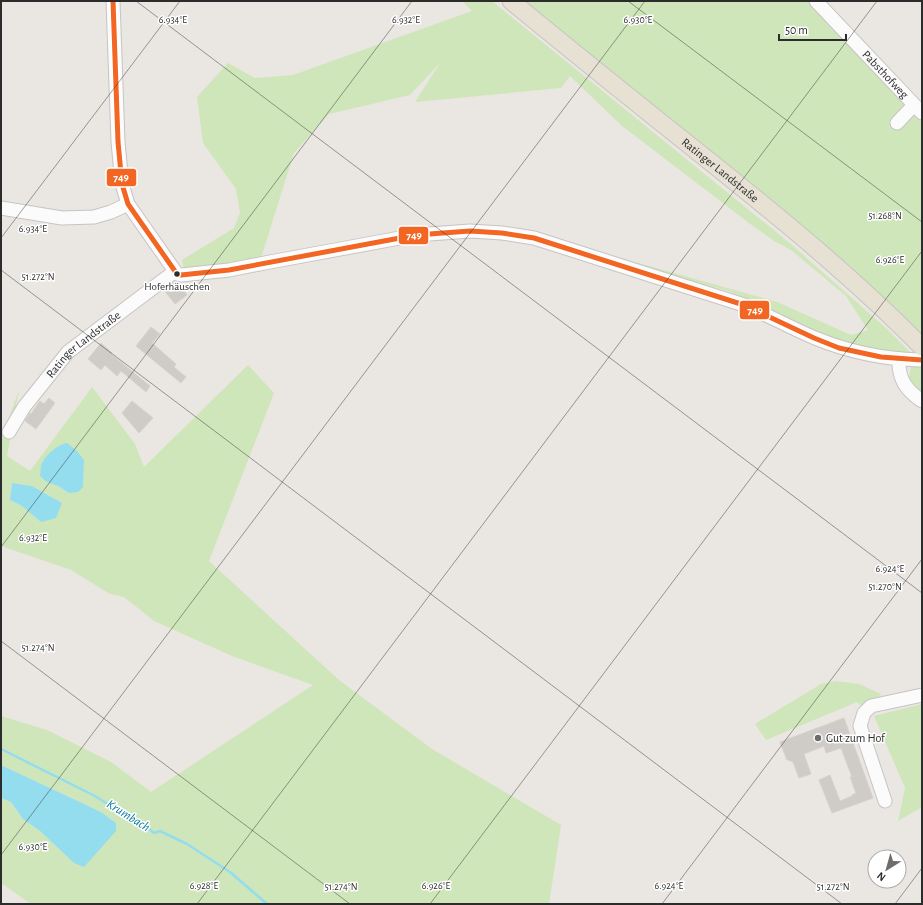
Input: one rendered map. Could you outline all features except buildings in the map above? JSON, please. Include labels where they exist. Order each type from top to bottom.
[{"type":"main road","name":"Ratinger Landstraße","points":[[511,1],[774,213],[900,324],[921,353]]},
{"type":"street","points":[[113,1],[118,142],[122,184],[128,204],[174,272]]},
{"type":"street","name":"Pabsthofweg","points":[[816,1],[918,109]]},
{"type":"street","points":[[897,123],[918,109]]},
{"type":"street","points":[[1,208],[62,218],[94,218],[128,204]]},
{"type":"street","name":"Ratinger Landstraße","points":[[9,432],[24,406],[68,352],[174,272],[181,275],[229,270],[416,235],[470,231],[502,233],[534,238],[744,305],[825,342],[868,354],[899,359],[921,353]]},
{"type":"street","points":[[899,359],[898,370],[904,385],[912,395],[922,401]]},
{"type":"street","points":[[885,800],[860,726],[864,713],[871,706],[922,696]]},
{"type":"green space","points":[[462,1],[492,1],[792,245],[887,329],[912,354],[882,351],[851,344],[813,331],[756,302],[728,291],[608,257],[606,254],[777,302],[851,335],[868,330],[846,296],[791,250],[774,241],[749,223],[622,126],[570,76],[561,88],[415,102],[440,63],[410,95],[329,114],[294,153],[261,258],[223,267],[184,269],[182,260],[234,228],[240,213],[236,189],[203,143],[197,97],[228,63],[255,78],[293,75],[472,11]]},
{"type":"green space","points":[[525,1],[811,1],[922,120],[922,336],[791,218]]},
{"type":"green space","points":[[248,365],[274,393],[209,561],[339,680],[432,749],[561,825],[549,904],[31,904],[1,883],[1,798],[11,802],[23,819],[40,831],[74,863],[116,823],[101,812],[1,765],[1,716],[47,730],[111,762],[151,792],[313,685],[232,656],[154,621],[124,597],[110,594],[71,570],[1,546],[1,439],[19,390],[7,456],[30,471],[92,387],[135,444],[144,467]],"holes":[[[84,460],[83,487],[69,493],[58,486],[47,482]],[[12,483],[32,486],[62,503],[41,522],[22,506],[10,500]]]},
{"type":"green space","points":[[911,367],[922,367],[922,392],[909,378]]},
{"type":"green space","points":[[836,681],[859,684],[881,694],[879,698],[863,707],[857,702],[766,740],[755,724],[821,684]]},
{"type":"green space","points":[[922,704],[922,807],[898,821],[905,788],[874,716]]},
{"type":"water","points":[[67,443],[77,451],[84,460],[83,487],[78,492],[69,493],[58,486],[47,482],[40,476],[41,465],[47,456],[56,448]]},
{"type":"water","points":[[12,483],[32,486],[62,503],[56,518],[41,522],[22,506],[10,500]]},
{"type":"water","points":[[1,765],[101,812],[116,823],[116,831],[84,867],[74,863],[40,831],[23,819],[11,802],[1,798]]},
{"type":"waterway","name":"Krumbach","points":[[1,749],[93,795],[124,814],[140,821],[154,833],[160,831],[187,844],[230,872],[267,904]]},
{"type":"transit line","name":"749","points":[[113,1],[118,142],[122,184],[128,204],[177,274],[181,275],[229,270],[416,235],[470,231],[502,233],[534,238],[744,305],[839,348],[881,357],[922,360]]},
{"type":"place","name":"Hoferhäuschen","points":[[177,274]]},
{"type":"place","name":"Gut zum Hof","points":[[818,738]]}]
